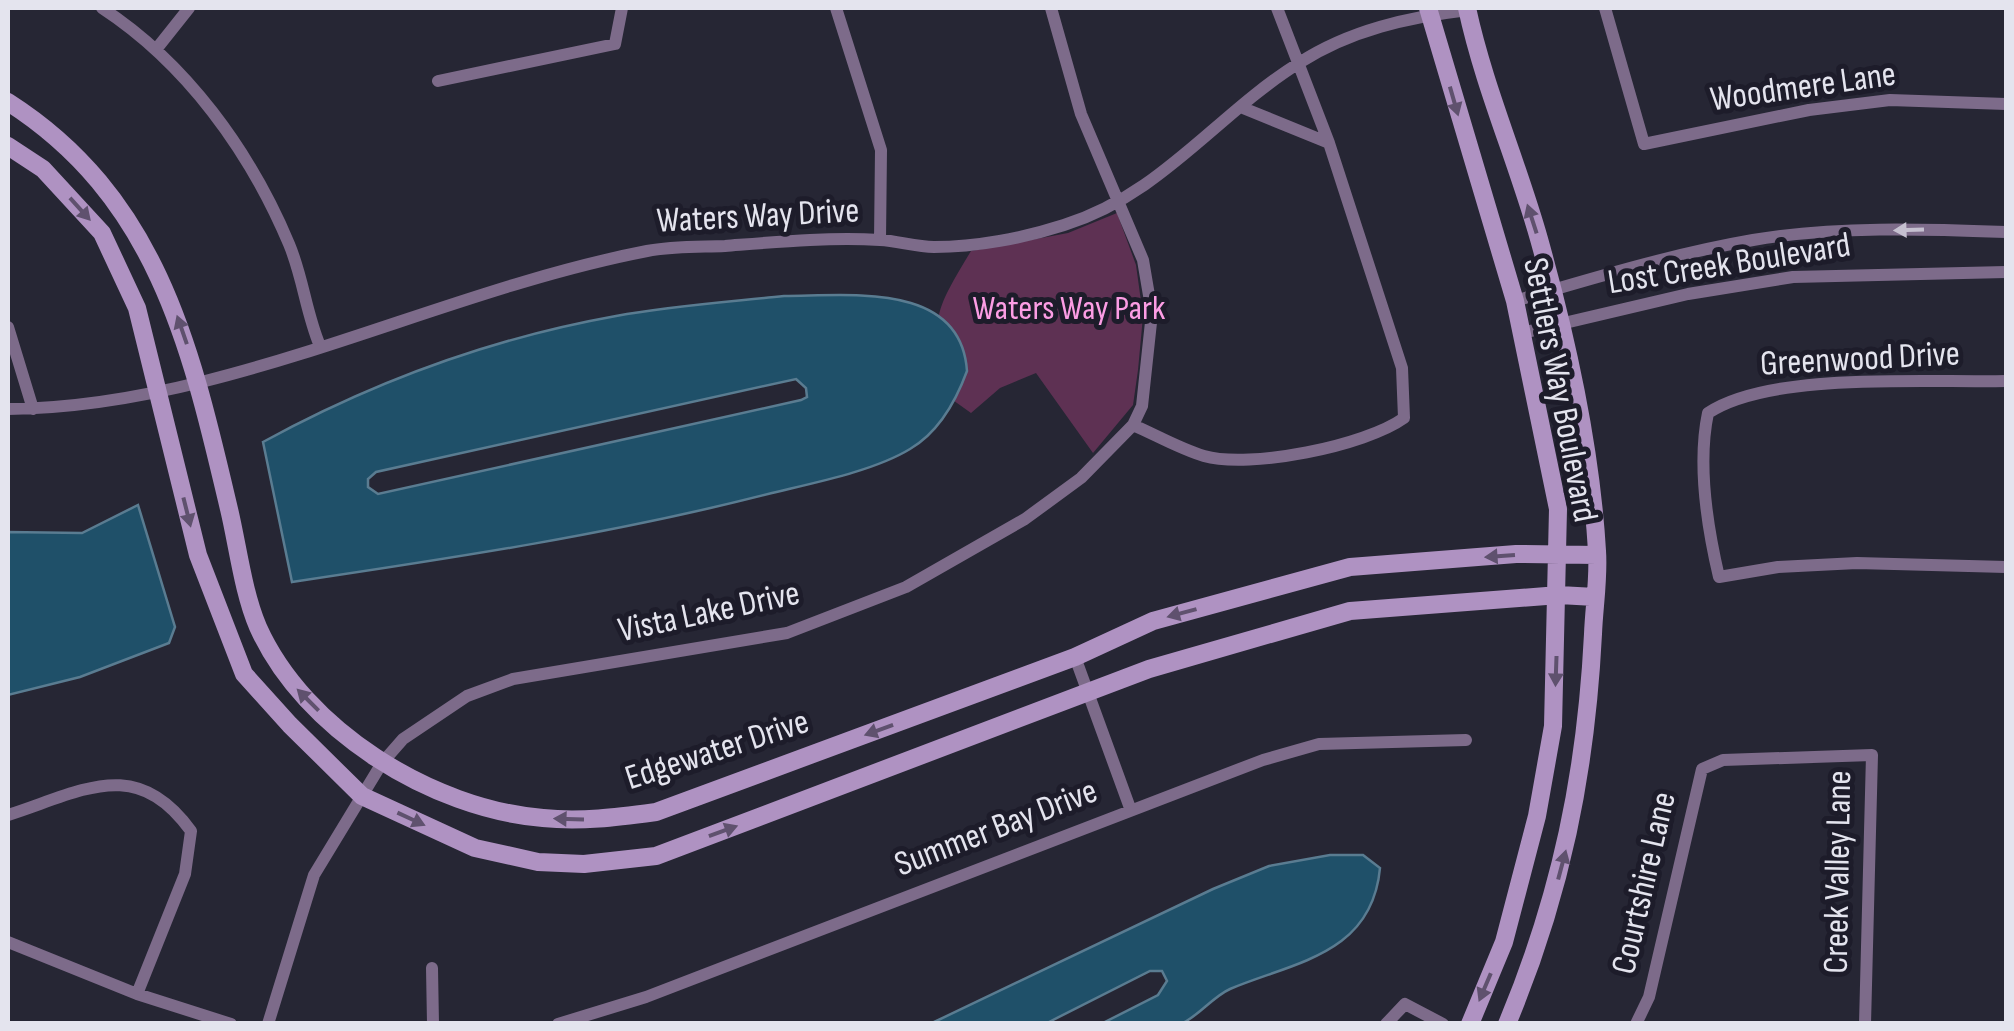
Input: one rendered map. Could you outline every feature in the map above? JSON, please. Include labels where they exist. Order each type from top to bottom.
[{"type":"street","points":[[102,8],[158,48],[207,103],[258,183],[290,247],[304,310],[320,346]]},
{"type":"street","points":[[158,48],[189,8]]},
{"type":"street","points":[[438,81],[616,44],[622,8]]},
{"type":"street","points":[[836,8],[881,150],[880,240]]},
{"type":"street","points":[[1051,8],[1080,114],[1143,260],[1152,313],[1142,406],[1133,425],[1205,456],[1269,460],[1361,440],[1404,418],[1402,368],[1394,342],[1329,143],[1277,8]]},
{"type":"street","name":"Woodmere Lane","points":[[1604,8],[1644,144],[1809,110],[1890,100],[2006,104]]},
{"type":"street","name":"Waters Way Drive","points":[[8,409],[101,402],[156,390],[649,251],[880,240],[933,247],[994,242],[1064,225],[1120,203],[1159,178],[1300,62],[1398,18],[1468,9]]},
{"type":"street","name":"Settlers Way Boulevard","points":[[1468,9],[1540,241],[1589,472],[1598,555],[1589,706],[1574,818],[1554,895],[1507,1024]]},
{"type":"street","name":"Settlers Way Boulevard","points":[[1429,11],[1515,301],[1558,509],[1553,726],[1536,816],[1504,942],[1470,1024]]},
{"type":"street","name":"Edgewater Drive","points":[[8,102],[44,125],[145,243],[184,328],[257,626],[290,681],[343,734],[382,763],[475,804],[538,818],[584,820],[656,812],[1075,657],[1153,621],[1350,567],[1598,555]]},
{"type":"street","points":[[1243,108],[1329,143]]},
{"type":"street","points":[[8,146],[44,169],[102,233],[137,308],[198,556],[244,674],[362,796],[475,848],[522,858],[584,864],[656,856],[1149,670],[1350,611],[1559,595],[1595,598]]},
{"type":"street","name":"Lost Creek Boulevard","points":[[1515,301],[1756,240],[1936,229],[2006,232]]},
{"type":"street","name":"Lost Creek Boulevard","points":[[1522,333],[1793,277],[2006,272]]},
{"type":"street","points":[[8,327],[33,409]]},
{"type":"street","name":"Greenwood Drive","points":[[2006,381],[1783,387],[1729,399],[1708,413],[1704,431],[1708,529],[1719,577],[1778,567],[1857,562],[2006,567]]},
{"type":"street","name":"Vista Lake Drive","points":[[268,1024],[314,875],[382,763],[404,739],[467,696],[513,679],[788,632],[906,587],[1025,519],[1081,478],[1133,425]]},
{"type":"street","points":[[1075,657],[1130,808]]},
{"type":"street","name":"Summer Bay Drive","points":[[558,1024],[646,997],[1130,808],[1318,744],[1396,738],[1466,740]]},
{"type":"street","name":"Creek Valley Lane","points":[[1776,759],[1872,755],[1865,1024]]},
{"type":"street","name":"Courtshire Lane","points":[[1636,1024],[1649,997],[1702,769],[1723,760],[1776,759]]},
{"type":"street","points":[[8,814],[90,789],[134,784],[170,802],[191,831],[184,874],[137,994]]},
{"type":"street","points":[[8,942],[137,994],[231,1024]]},
{"type":"street","points":[[432,968],[433,1024]]},
{"type":"street","points":[[1386,1024],[1405,1004],[1442,1024]]},
{"type":"green space","name":"Waters Way Park","points":[[1117,213],[1136,265],[1143,316],[1138,370],[1133,405],[1093,453],[1036,373],[1000,388],[971,413],[943,393],[938,318],[948,290],[971,251],[1068,233]]},
{"type":"water","points":[[784,296],[898,300],[924,308],[945,321],[960,342],[967,371],[938,425],[920,442],[879,464],[712,508],[593,533],[292,582],[263,442],[391,382],[524,337],[637,313]],"holes":[[[796,379],[806,388],[807,397],[801,400],[378,494],[368,487],[368,479],[376,472]]]},
{"type":"water","points":[[138,505],[175,627],[169,643],[80,677],[8,695],[8,532],[82,533]]},
{"type":"water","points":[[1330,855],[1363,855],[1380,868],[1374,897],[1362,920],[1326,951],[1230,989],[1180,1024],[1152,1027],[1103,1023],[1158,995],[1167,981],[1162,971],[1150,971],[1047,1023],[932,1023],[1213,889],[1269,866]]}]
